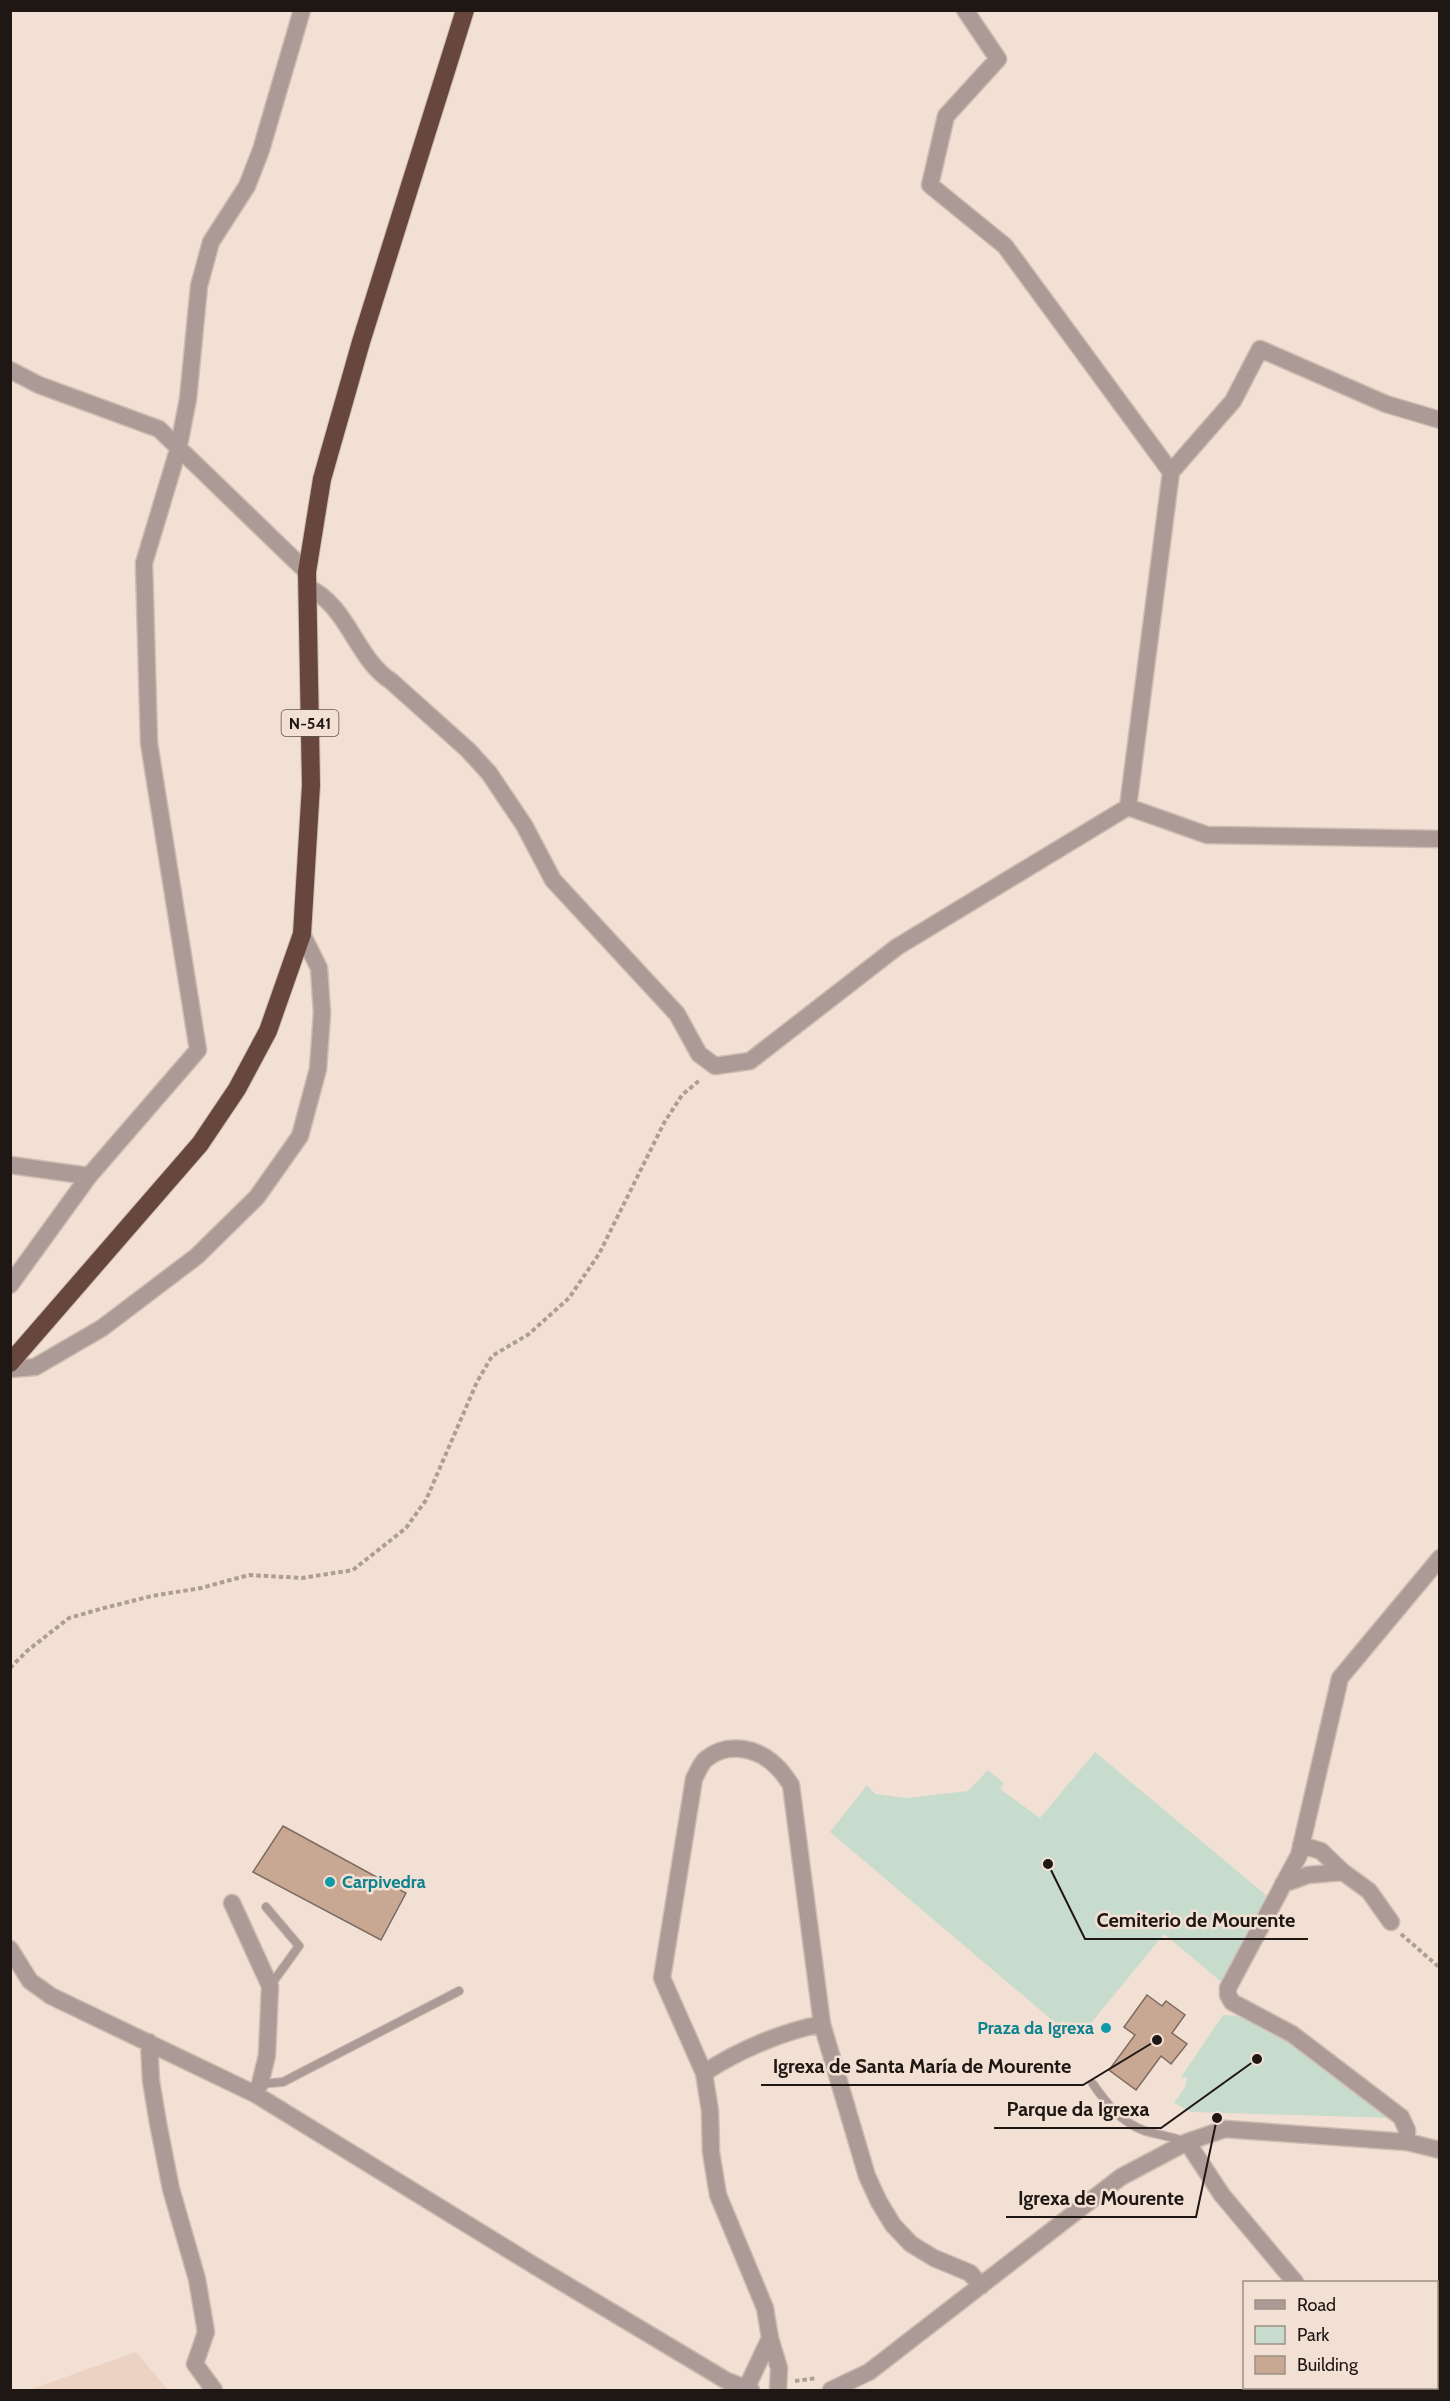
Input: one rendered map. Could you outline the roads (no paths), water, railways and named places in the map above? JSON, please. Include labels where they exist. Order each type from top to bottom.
[{"type":"highway","name":"N-541","points":[[10,1363],[200,1144],[237,1089],[267,1031],[302,934],[311,785],[307,580],[326,467],[361,342],[465,10]]},
{"type":"street","points":[[10,1285],[89,1176],[198,1050],[149,730],[144,563],[178,450],[188,399],[199,286],[211,242],[247,186],[261,150],[302,10]]},
{"type":"street","points":[[965,10],[998,59],[946,116],[930,185],[1005,246],[1171,472]]},
{"type":"street","points":[[1128,807],[1171,472],[1233,400],[1260,349],[1386,404],[1440,420]]},
{"type":"street","points":[[10,370],[39,385],[159,429],[332,606],[355,636],[377,672],[391,681],[468,750],[489,773],[524,825],[553,880],[677,1014],[699,1054],[715,1066],[750,1061],[897,947],[1128,807]]},
{"type":"street","points":[[1128,807],[1207,835],[1440,839]]},
{"type":"street","points":[[10,1369],[35,1367],[102,1328],[197,1257],[257,1197],[300,1136],[318,1069],[322,1012],[319,968],[302,934]]},
{"type":"street","points":[[10,1165],[89,1176]]},
{"type":"street","points":[[1407,2142],[1407,2130],[1401,2117],[1292,2034],[1232,2002],[1228,1995],[1228,1988],[1299,1855],[1340,1678],[1440,1558]]},
{"type":"street","points":[[777,2391],[779,2368],[770,2338],[765,2308],[718,2195],[711,2152],[710,2111],[704,2073],[662,1978],[694,1779],[705,1760],[719,1752],[736,1748],[757,1752],[777,1766],[791,1785],[822,2024],[867,2176],[893,2225],[911,2244],[934,2258],[970,2272],[981,2286]]},
{"type":"street","points":[[1301,1845],[1321,1851],[1343,1872],[1369,1891],[1391,1922]]},
{"type":"street","points":[[1283,1884],[1308,1875],[1343,1872]]},
{"type":"street","points":[[232,1903],[270,1986],[267,2055],[258,2089]]},
{"type":"street","points":[[10,1949],[30,1981],[51,1996],[258,2089],[535,2266],[727,2381],[748,2390],[770,2338]]},
{"type":"street","points":[[704,2073],[725,2059],[804,2027],[822,2024]]},
{"type":"street","points":[[149,2042],[151,2081],[158,2123],[174,2198],[197,2279],[206,2331],[195,2364],[214,2391]]},
{"type":"street","points":[[831,2391],[869,2372],[1121,2177],[1187,2142],[1225,2129],[1407,2142],[1440,2150]]},
{"type":"street","points":[[1187,2142],[1222,2195],[1293,2281]]},
{"type":"lane","points":[[266,1907],[299,1946],[270,1986]]},
{"type":"lane","points":[[258,2089],[282,2082],[459,1991]]},
{"type":"lane","points":[[1093,2084],[1107,2104],[1124,2119],[1144,2130],[1187,2142]]},
{"type":"place","name":"Cemiterio de Mourente","points":[[1048,1864]]},
{"type":"place","name":"Carpivedra","points":[[330,1882]]},
{"type":"place","name":"Praza da Igrexa","points":[[1106,2028]]},
{"type":"place","name":"Igrexa de Santa María de Mourente","points":[[1157,2040]]},
{"type":"place","name":"Parque da Igrexa","points":[[1257,2059]]},
{"type":"place","name":"Igrexa de Mourente","points":[[1217,2118]]}]
